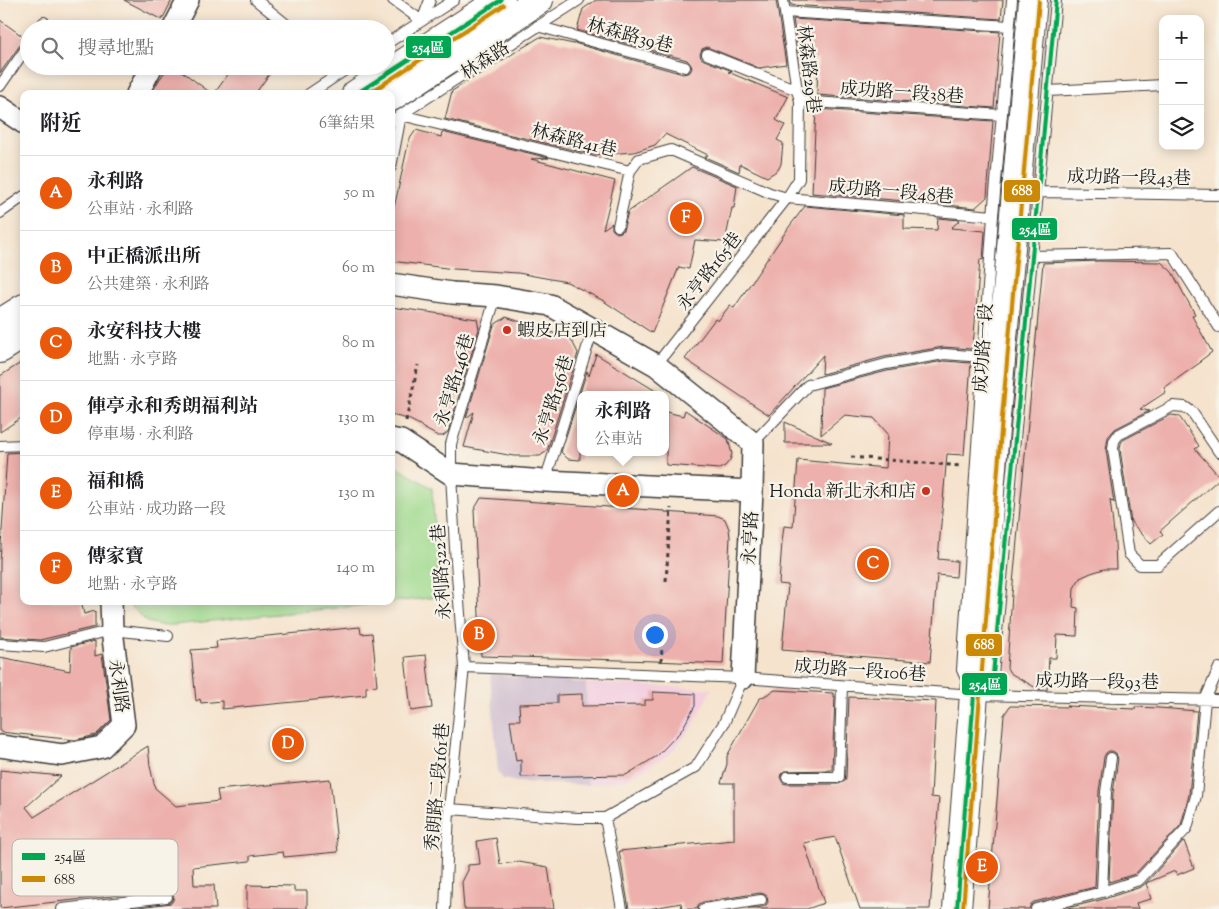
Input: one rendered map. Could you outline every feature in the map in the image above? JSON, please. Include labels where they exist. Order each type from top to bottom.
[{"type":"main road","points":[[428,60],[501,0]]},
{"type":"main road","points":[[957,909],[996,417],[1033,0]]},
{"type":"main road","points":[[395,66],[428,60],[538,13]]},
{"type":"main road","name":"林森路","points":[[396,106],[428,60]]},
{"type":"main road","points":[[0,323],[20,310]]},
{"type":"main road","points":[[0,350],[20,337]]},
{"type":"street","points":[[178,20],[188,0]]},
{"type":"street","points":[[139,90],[147,75]]},
{"type":"street","points":[[0,107],[20,120]]},
{"type":"street","points":[[395,285],[496,296],[550,306],[656,364],[753,443]]},
{"type":"street","points":[[396,440],[451,474],[544,481],[752,491]]},
{"type":"street","name":"永亨路","points":[[743,678],[753,443]]},
{"type":"street","name":"永利路","points":[[0,746],[62,755],[102,747],[124,725],[112,630],[111,605]]},
{"type":"lane","points":[[256,0],[281,20]]},
{"type":"lane","points":[[393,0],[422,21]]},
{"type":"lane","points":[[422,21],[430,0]]},
{"type":"lane","points":[[395,38],[454,0]]},
{"type":"lane","name":"林森路","points":[[396,106],[538,13],[579,0]]},
{"type":"lane","name":"林森路29巷","points":[[783,0],[800,101],[799,179],[786,198]]},
{"type":"lane","name":"成功路一段","points":[[974,695],[962,670],[993,216],[1012,0]]},
{"type":"lane","points":[[974,695],[985,674],[1042,0]]},
{"type":"lane","points":[[974,695],[993,675],[1056,0]]},
{"type":"lane","points":[[785,12],[1010,26]]},
{"type":"lane","name":"林森路39巷","points":[[538,13],[686,67]]},
{"type":"lane","points":[[707,54],[797,90]]},
{"type":"lane","points":[[0,86],[20,57]]},
{"type":"lane","points":[[317,90],[345,75]]},
{"type":"lane","points":[[1048,91],[1159,85]]},
{"type":"lane","name":"成功路一段38巷","points":[[800,101],[1002,115]]},
{"type":"lane","name":"林森路41巷","points":[[396,106],[630,171],[639,159],[671,150],[770,193],[786,198]]},
{"type":"lane","points":[[618,226],[630,171]]},
{"type":"lane","name":"成功路一段43巷","points":[[1038,192],[1219,195]]},
{"type":"lane","name":"成功路一段48巷","points":[[786,198],[993,216]]},
{"type":"lane","name":"永亨路165巷","points":[[656,364],[786,198]]},
{"type":"lane","points":[[0,213],[20,199]]},
{"type":"lane","points":[[1032,256],[1172,253],[1219,327]]},
{"type":"lane","name":"永亨路146巷","points":[[451,474],[451,444],[496,296]]},
{"type":"lane","name":"永亨路156巷","points":[[544,481],[593,329]]},
{"type":"lane","points":[[753,443],[808,385],[886,364],[944,354],[983,357]]},
{"type":"lane","points":[[1219,452],[1192,412],[1185,407],[1174,406],[1118,435],[1114,441],[1113,449],[1129,554],[1140,565],[1158,565],[1219,511]]},
{"type":"lane","points":[[0,450],[0,446],[20,445]]},
{"type":"lane","name":"永利路322巷","points":[[451,474],[464,667]]},
{"type":"lane","points":[[0,644],[44,647],[112,630],[168,636]]},
{"type":"lane","name":"成功路一段106巷","points":[[464,667],[743,678],[974,695]]},
{"type":"lane","name":"秀朗路二段161巷","points":[[445,909],[449,809],[464,667]]},
{"type":"lane","points":[[1036,909],[1102,892],[1139,880],[1187,828],[1196,796],[1205,700],[1219,668]]},
{"type":"lane","name":"永亨路","points":[[449,809],[578,818],[605,818],[696,767],[724,723],[743,678]]},
{"type":"lane","points":[[786,777],[839,777],[842,686]]},
{"type":"lane","name":"成功路一段93巷","points":[[974,695],[1219,700]]},
{"type":"lane","points":[[1102,892],[1106,792],[1110,758]]},
{"type":"lane","points":[[605,818],[622,909]]},
{"type":"lane","points":[[62,909],[167,897]]},
{"type":"lane","points":[[704,909],[760,900]]},
{"type":"path","points":[[396,440],[418,364]]},
{"type":"path","points":[[851,457],[975,467]]},
{"type":"path","points":[[666,581],[672,487]]},
{"type":"shaded area","points":[[490,674],[586,683],[588,785],[517,782],[503,779],[498,772]]},
{"type":"shaded area","points":[[586,683],[711,689],[692,728],[670,754],[625,780],[588,785]]},
{"type":"green space","points":[[395,466],[432,488],[439,597],[395,602]]},
{"type":"green space","points":[[130,605],[363,605],[164,626],[147,622]]},
{"type":"building","points":[[124,0],[172,0],[162,20]]},
{"type":"building","points":[[596,0],[776,0],[786,64],[759,68],[707,47],[702,49],[700,54],[704,60],[732,71],[728,72],[788,97],[776,120],[785,125],[777,140],[783,143],[781,164],[778,170],[767,177],[740,164],[739,172],[705,157],[708,155],[665,134],[655,145],[634,152],[594,155],[445,119],[452,91],[540,37],[574,43],[683,74],[690,72],[692,68],[687,60],[577,30],[583,9]]},
{"type":"building","points":[[790,0],[1003,0],[1001,19],[791,5]]},
{"type":"building","points":[[793,19],[1000,32],[994,108],[817,95],[818,57],[817,59],[800,62]]},
{"type":"building","points":[[0,20],[20,34],[20,45],[0,73]]},
{"type":"building","points":[[163,75],[187,75],[207,90],[153,90]]},
{"type":"building","points":[[228,75],[269,75],[258,90],[217,90]]},
{"type":"building","points":[[816,109],[993,121],[987,197],[975,208],[938,204],[939,200],[905,196],[905,201],[812,193]]},
{"type":"building","points":[[416,130],[441,137],[442,132],[549,158],[531,159],[615,181],[603,229],[612,223],[612,229],[617,233],[623,230],[628,212],[692,167],[737,186],[734,208],[732,208],[725,242],[695,240],[689,269],[679,267],[652,333],[602,300],[567,282],[518,273],[454,269],[395,262],[395,204],[409,140]]},
{"type":"building","points":[[805,206],[904,215],[904,229],[937,230],[938,218],[960,220],[951,228],[985,231],[983,260],[980,259],[972,349],[943,347],[884,357],[822,374],[823,355],[769,415],[685,359],[715,319],[718,321],[730,305],[734,308]]},
{"type":"building","points":[[1099,261],[1161,262],[1172,272],[1195,314],[1192,316],[1212,352],[1164,388],[1166,392],[1140,409],[1149,411],[1115,429],[1108,437],[1106,450],[1114,503],[1110,499],[1116,569],[1104,569],[1080,578],[1074,588],[1073,607],[1078,608],[1077,636],[1057,635],[1056,658],[1049,658],[1047,690],[1038,689],[1010,673],[1007,668],[1012,594],[1043,263]]},
{"type":"building","points":[[395,308],[477,319],[479,329],[448,432],[443,436],[438,436],[408,419],[395,416]]},
{"type":"building","points":[[506,317],[571,339],[578,353],[547,451],[540,456],[514,456],[464,447],[474,412],[466,418],[494,325]]},
{"type":"building","points":[[596,354],[656,391],[581,391],[587,371],[589,376]]},
{"type":"building","points":[[944,361],[971,363],[964,455],[947,454],[938,559],[957,561],[956,577],[937,575],[930,662],[782,650],[788,585],[779,584],[782,542],[784,526],[793,527],[798,460],[886,468],[888,434],[874,418],[845,415],[821,435],[822,388],[887,371]]},
{"type":"building","points":[[20,364],[20,419],[0,432],[0,376]]},
{"type":"building","points":[[577,402],[577,456],[580,456],[580,460],[568,459],[561,452]]},
{"type":"building","points":[[685,410],[728,439],[732,454],[725,466],[719,469],[666,465],[666,456],[669,456],[669,413],[683,416]]},
{"type":"building","points":[[1171,415],[1179,416],[1199,446],[1195,449],[1219,476],[1219,479],[1160,531],[1163,534],[1151,544],[1131,522],[1120,449],[1123,440]]},
{"type":"building","points":[[785,422],[832,443],[785,443]]},
{"type":"building","points":[[20,452],[20,605],[82,605],[84,614],[95,611],[95,627],[40,640],[0,637],[0,562],[7,453]]},
{"type":"building","points":[[481,498],[665,511],[718,516],[725,519],[730,537],[723,664],[481,656],[474,510]]},
{"type":"building","points":[[360,627],[361,634],[372,633],[374,651],[377,686],[366,687],[366,695],[222,709],[222,701],[201,703],[200,699],[196,701],[191,650],[217,648],[216,641]]},
{"type":"building","points":[[95,641],[95,656],[102,654],[111,720],[96,735],[75,740],[0,732],[0,657],[70,671],[71,647]]},
{"type":"building","points":[[426,655],[432,708],[411,711],[405,657]]},
{"type":"building","points":[[775,690],[833,693],[833,696],[835,696],[832,770],[784,771],[780,777],[783,783],[787,784],[839,784],[845,781],[849,697],[936,701],[931,797],[939,798],[930,909],[860,909],[835,837],[804,843],[824,903],[807,909],[748,909],[766,905],[768,902],[767,896],[760,893],[703,902],[699,904],[697,909],[682,909],[681,903],[648,909],[629,909],[619,851],[734,840],[734,783],[721,783],[727,764],[727,756],[759,699]]},
{"type":"building","points":[[653,692],[695,694],[695,706],[681,731],[657,756],[626,775],[521,777],[521,760],[516,761],[510,720],[520,720],[519,704],[557,703],[557,695],[582,694],[582,706],[645,705],[645,700],[653,700]]},
{"type":"building","points":[[1010,706],[1135,709],[1135,707],[1197,711],[1189,795],[1181,825],[1135,874],[1109,882],[1113,793],[1118,759],[1116,753],[1109,751],[1104,757],[1099,791],[1095,887],[1034,902],[1029,909],[988,909],[1004,715]]},
{"type":"building","points":[[148,746],[155,788],[176,806],[219,801],[217,790],[330,779],[338,852],[284,857],[283,852],[250,856],[250,861],[193,867],[194,885],[214,885],[216,909],[123,909],[171,903],[174,896],[178,896],[178,839],[12,839],[12,896],[111,896],[0,908],[0,770],[61,776],[26,807],[34,817]]},
{"type":"building","points":[[496,838],[500,864],[519,862],[548,867],[554,909],[464,909],[462,882],[468,870],[468,865],[480,864],[477,841]]},
{"type":"building","points":[[1184,841],[1194,868],[1177,875],[1175,871],[1146,883]]},
{"type":"building","points":[[1146,883],[1151,899],[1136,903],[1138,909],[1064,909],[1104,899],[1141,887]]},
{"type":"building","points":[[247,885],[294,886],[294,891],[307,891],[307,909],[247,909]]},
{"type":"transit line","name":"254區","points":[[395,69],[501,0]]},
{"type":"transit line","name":"254區","points":[[957,909],[974,695],[993,675],[1056,0]]},
{"type":"transit line","name":"688","points":[[963,909],[1002,418],[1039,1]]},
{"type":"transit line","name":"688","points":[[374,90],[504,5]]},
{"type":"transit line","name":"254區","points":[[362,90],[385,75]]},
{"type":"place","name":"傳家寶","points":[[686,218]]},
{"type":"place","name":"蝦皮店到店","points":[[507,330]]},
{"type":"place","name":"永利路","points":[[623,491]]},
{"type":"place","name":"Honda 新北永和店","points":[[926,491]]},
{"type":"place","name":"永安科技大樓","points":[[873,564]]},
{"type":"place","name":"中正橋派出所","points":[[479,635]]},
{"type":"place","name":"俥亭永和秀朗福利站","points":[[288,744]]},
{"type":"place","name":"福和橋","points":[[982,867]]}]
